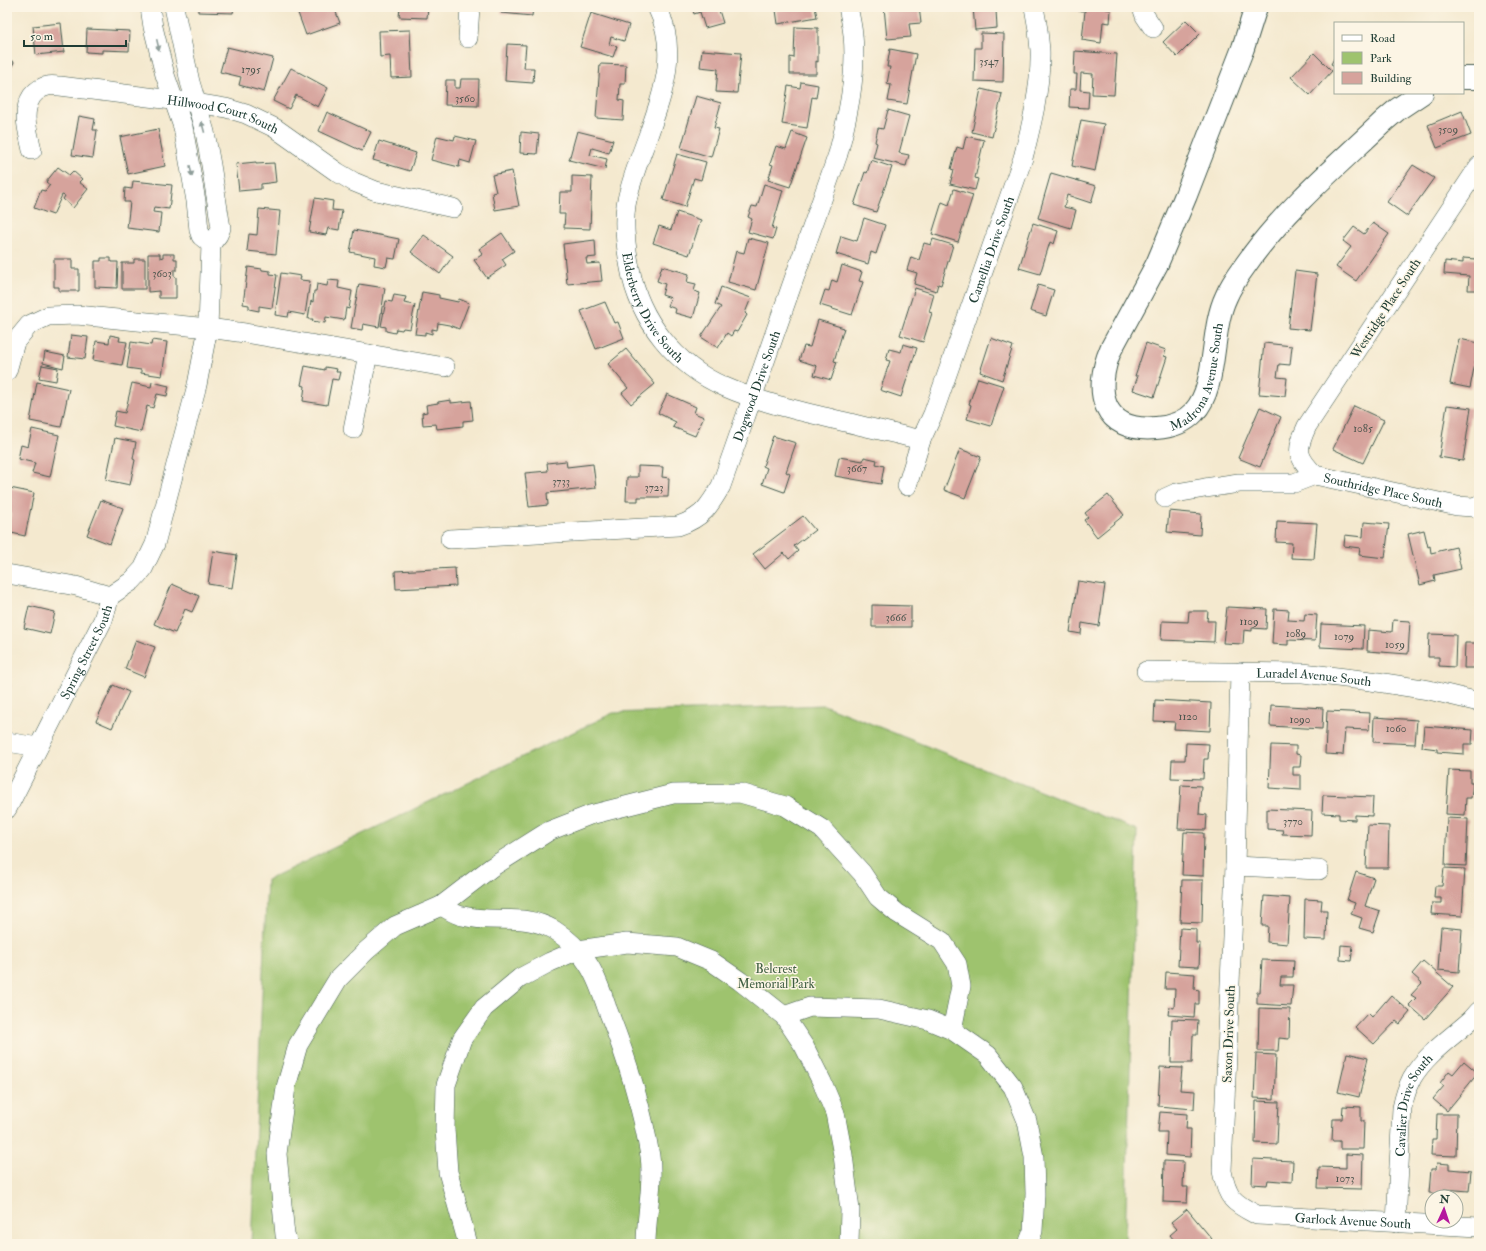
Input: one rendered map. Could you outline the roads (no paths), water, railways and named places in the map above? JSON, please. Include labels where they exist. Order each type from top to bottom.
[{"type":"main road","name":"Madrona Avenue South","points":[[1256,7],[1243,48],[1183,202],[1157,264],[1111,349],[1105,364],[1102,376],[1104,401],[1109,411],[1116,419],[1125,424],[1149,429],[1162,428],[1177,424],[1187,419],[1195,411],[1209,382],[1220,312],[1226,296],[1241,271],[1264,241],[1296,204],[1389,116],[1420,94]]},
{"type":"main road","points":[[1464,78],[1479,78]]},
{"type":"street","points":[[150,7],[159,50],[173,100],[183,127],[196,201],[199,230],[201,236],[210,244],[218,235],[221,228],[205,132],[190,82],[174,7]]},
{"type":"street","points":[[468,38],[470,7]]},
{"type":"street","name":"Elderberry Drive South","points":[[657,7],[661,15],[666,35],[668,54],[667,72],[663,91],[626,204],[625,233],[627,256],[633,286],[644,312],[656,332],[676,354],[697,371],[724,387],[790,409],[921,440]]},
{"type":"street","name":"Dogwood Drive South","points":[[450,539],[678,526],[692,521],[712,502],[721,486],[838,154],[847,116],[853,80],[853,34],[848,7]]},
{"type":"street","name":"Camellia Drive South","points":[[907,486],[921,440],[933,414],[1029,135],[1039,81],[1040,50],[1034,7]]},
{"type":"street","points":[[1142,7],[1145,16],[1153,28]]},
{"type":"street","name":"Hillwood Court South","points":[[32,150],[25,115],[26,109],[35,92],[47,86],[60,86],[196,103],[226,108],[246,114],[275,128],[337,172],[376,191],[453,208]]},
{"type":"street","name":"Westridge Place South","points":[[1299,453],[1300,440],[1307,426],[1479,166]]},
{"type":"street","name":"Spring Street South","points":[[7,808],[102,620],[110,596],[132,581],[149,560],[162,519],[169,486],[197,385],[208,328],[210,244]]},
{"type":"street","points":[[7,371],[15,342],[29,325],[48,316],[77,315],[208,328],[445,367]]},
{"type":"street","points":[[353,429],[368,354]]},
{"type":"street","name":"Southridge Place South","points":[[1299,453],[1307,467],[1315,475],[1457,506],[1473,507],[1479,505]]},
{"type":"street","points":[[1165,498],[1176,493],[1239,483],[1294,483],[1315,475]]},
{"type":"street","points":[[7,574],[76,586],[110,596]]},
{"type":"street","name":"Luradel Avenue South","points":[[1146,671],[1303,674],[1371,681],[1429,690],[1479,702]]},
{"type":"street","name":"Saxon Drive South","points":[[1232,1199],[1225,1186],[1222,1171],[1235,866],[1240,672]]},
{"type":"street","points":[[7,742],[38,747]]},
{"type":"street","points":[[288,1244],[285,1235],[277,1154],[286,1086],[298,1045],[338,979],[366,951],[395,926],[441,906],[492,867],[549,831],[590,815],[673,794],[740,793],[785,806],[822,830],[862,873],[878,897],[897,913],[942,941],[956,964],[961,986],[952,1030]]},
{"type":"street","points":[[1235,866],[1319,870]]},
{"type":"street","points":[[441,906],[461,916],[481,919],[521,919],[541,924],[555,930],[578,950],[589,965],[626,1056],[650,1158],[650,1185],[646,1244]]},
{"type":"street","points":[[468,1244],[448,1172],[445,1130],[446,1085],[462,1039],[484,1008],[520,978],[550,962],[578,950],[627,943],[677,947],[711,961],[784,1016],[804,1046],[822,1082],[835,1113],[843,1155],[850,1210],[849,1244]]},
{"type":"street","points":[[784,1016],[810,1007],[880,1009],[928,1020],[952,1030],[988,1055],[1013,1087],[1026,1121],[1034,1157],[1035,1194],[1033,1230],[1028,1244]]},
{"type":"street","name":"Cavalier Drive South","points":[[1396,1223],[1402,1108],[1406,1091],[1412,1078],[1424,1062],[1479,1011]]},
{"type":"street","name":"Garlock Avenue South","points":[[1232,1199],[1257,1215],[1479,1228]]},
{"type":"park label","name":"Belcrest Memorial Park","points":[[776,976]]}]
